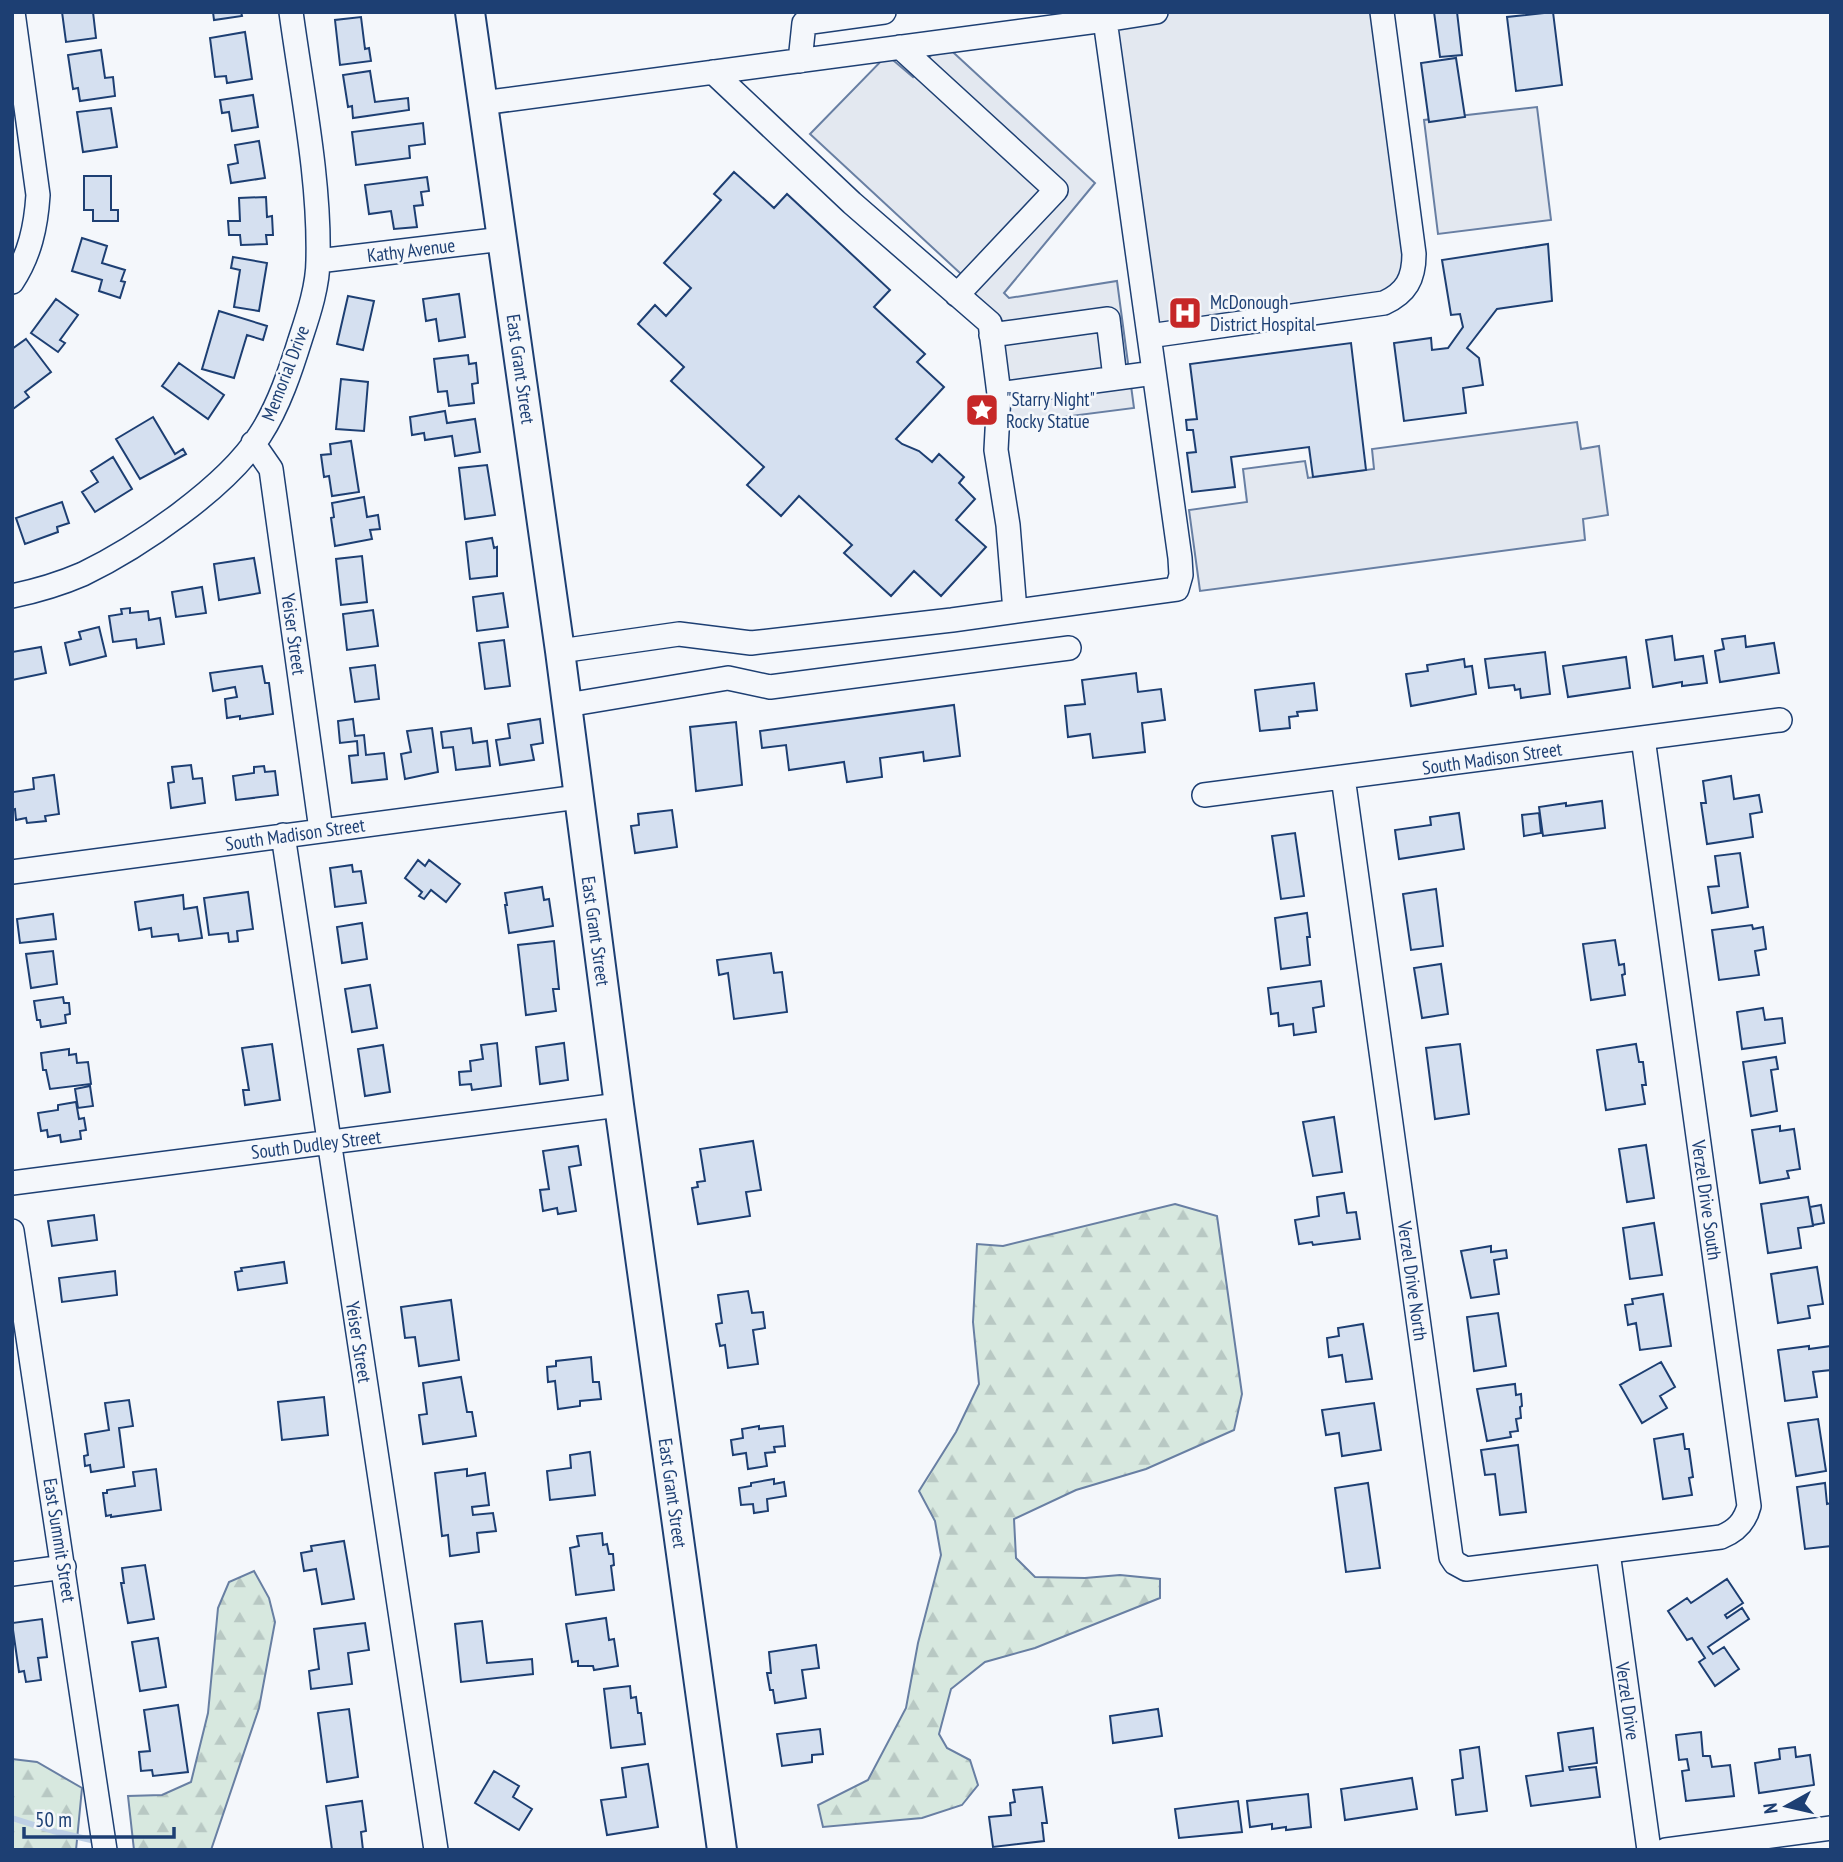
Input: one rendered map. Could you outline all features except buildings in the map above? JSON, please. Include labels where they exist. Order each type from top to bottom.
[{"type":"main road","name":"East Grant Street","points":[[470,12],[560,651],[619,1105],[722,1850]]},
{"type":"street","points":[[12,282],[29,247],[36,221],[38,195],[13,12]]},
{"type":"street","name":"Memorial Drive","points":[[12,596],[54,585],[106,562],[168,522],[204,495],[253,443],[272,410],[294,359],[318,261],[314,182],[291,12]]},
{"type":"street","points":[[800,61],[804,18],[884,12]]},
{"type":"street","points":[[482,103],[900,47],[1061,19],[1156,12]]},
{"type":"street","points":[[1149,336],[1384,303],[1398,296],[1409,284],[1414,269],[1414,254],[1382,12]]},
{"type":"street","points":[[560,651],[679,634],[751,643],[1177,589],[1181,575],[1180,558],[1105,16]]},
{"type":"street","points":[[900,47],[1056,190],[957,295]]},
{"type":"street","points":[[713,72],[852,203],[990,323],[999,394],[996,450],[1008,525],[1015,611]]},
{"type":"street","name":"Kathy Avenue","points":[[318,261],[503,239]]},
{"type":"street","points":[[991,335],[1108,319],[1115,378]]},
{"type":"street","points":[[999,394],[1154,373]]},
{"type":"street","name":"Yeiser Street","points":[[253,443],[271,470],[321,830]]},
{"type":"street","points":[[567,705],[729,678],[770,687],[1069,648]]},
{"type":"street","name":"South Madison Street","points":[[1204,795],[1780,720]]},
{"type":"street","name":"Verzel Drive South","points":[[1608,1552],[1721,1537],[1742,1522],[1749,1506],[1643,738]]},
{"type":"street","name":"Verzel Drive North","points":[[1342,777],[1451,1557],[1455,1563],[1466,1569],[1608,1552]]},
{"type":"street","name":"South Madison Street","points":[[12,872],[578,797]]},
{"type":"street","name":"Yeiser Street","points":[[284,835],[436,1850]]},
{"type":"street","name":"South Dudley Street","points":[[12,1183],[619,1105]]},
{"type":"street","name":"East Summit Street","points":[[12,1231],[105,1850]]},
{"type":"street","name":"Verzel Drive","points":[[1608,1552],[1649,1850]]},
{"type":"street","points":[[12,1574],[64,1567]]},
{"type":"street","points":[[1666,1850],[1831,1828]]},
{"type":"green space","points":[[1175,1204],[1217,1216],[1242,1394],[1234,1430],[1146,1469],[1076,1490],[1014,1519],[1016,1558],[1035,1577],[1085,1578],[1120,1575],[1160,1579],[1160,1598],[1035,1648],[985,1662],[951,1689],[939,1734],[947,1748],[970,1760],[978,1785],[962,1805],[922,1818],[823,1827],[818,1805],[868,1780],[906,1708],[918,1643],[941,1555],[935,1521],[919,1491],[956,1432],[979,1384],[973,1322],[977,1244],[1003,1246]]},
{"type":"green space","points":[[254,1571],[269,1598],[275,1622],[259,1708],[211,1850],[134,1850],[128,1796],[162,1795],[191,1782],[208,1713],[218,1608],[229,1582]]},
{"type":"green space","points":[[12,1759],[37,1762],[82,1788],[76,1850],[12,1850]]},
{"type":"shaded area","points":[[1156,12],[1382,12],[1414,254],[1398,296],[1149,336],[1105,20]]},
{"type":"shaded area","points":[[942,42],[1095,183],[1004,293],[1009,298],[1117,281],[1134,408],[993,426],[974,286],[810,134],[887,55],[913,77]]},
{"type":"shaded area","points":[[1537,107],[1551,220],[1438,234],[1424,120]]},
{"type":"shaded area","points":[[1577,422],[1581,449],[1599,446],[1608,515],[1583,519],[1585,540],[1200,591],[1189,510],[1247,502],[1243,469],[1305,461],[1308,478],[1374,469],[1372,449]]},
{"type":"waterway","points":[[12,1818],[95,1841]]},
{"type":"place","name":"McDonough District Hospital","points":[[1185,313]]},
{"type":"place","name":"\"Starry Night\" Rocky Statue","points":[[982,410]]}]
